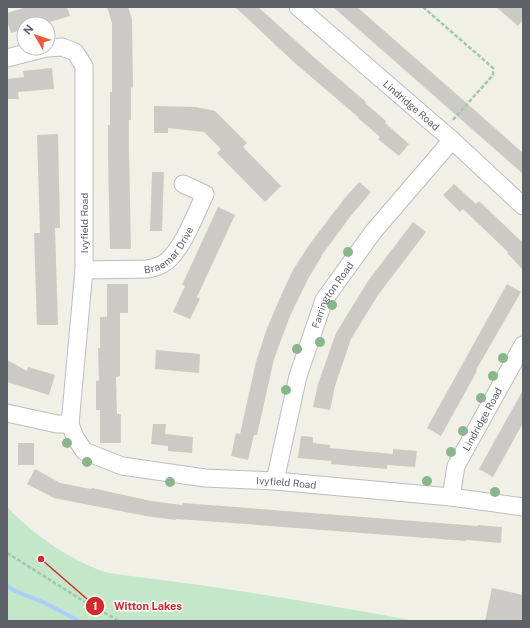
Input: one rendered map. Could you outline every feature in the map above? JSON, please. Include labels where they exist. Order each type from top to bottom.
[{"type":"street","name":"Lindridge Road","points":[[298,7],[447,136],[523,206]]},
{"type":"street","name":"Ivyfield Road","points":[[56,47],[62,47],[75,52],[84,66],[84,270],[70,424],[75,437],[84,451],[122,466],[205,478],[275,481],[450,497],[523,507]]},
{"type":"street","name":"Farrington Road","points":[[275,481],[298,376],[324,300],[373,232],[447,136]]},
{"type":"street","name":"Braemar Drive","points":[[84,270],[147,269],[156,267],[167,261],[187,232],[205,194],[183,184]]},
{"type":"street","name":"Lindridge Road","points":[[450,497],[456,466],[523,345]]},
{"type":"street","points":[[7,414],[57,424],[70,424]]},
{"type":"path","points":[[423,7],[494,71],[493,75],[447,136]]},
{"type":"path","points":[[7,553],[76,596],[120,621]]},
{"type":"green space","points":[[7,507],[28,527],[52,545],[91,567],[105,572],[264,595],[416,621],[7,621]]},
{"type":"building","points":[[27,7],[67,7],[70,16],[56,20],[56,16],[16,16],[16,31],[11,33],[7,21],[7,13]]},
{"type":"building","points":[[107,7],[128,7],[132,19],[133,87],[131,88],[131,120],[129,120],[131,249],[110,249],[108,125],[110,125],[110,92],[112,92],[112,23]]},
{"type":"building","points":[[235,7],[258,7],[366,102],[365,103],[386,121],[385,123],[409,144],[399,156],[378,139],[380,137],[296,64]]},
{"type":"building","points":[[333,7],[357,7],[462,99],[523,153],[523,174]]},
{"type":"building","points":[[496,7],[523,7],[523,20],[518,26]]},
{"type":"building","points":[[52,68],[54,89],[18,92],[19,99],[7,99],[7,79],[24,77],[23,71]]},
{"type":"building","points":[[154,106],[196,107],[215,111],[247,143],[243,147],[281,186],[265,202],[217,153],[221,149],[204,132],[168,128],[168,133],[154,133]]},
{"type":"building","points":[[58,134],[60,228],[55,228],[58,325],[37,325],[34,233],[40,233],[37,135]]},
{"type":"building","points":[[152,172],[164,172],[162,231],[150,231]]},
{"type":"building","points":[[359,182],[371,192],[321,256],[290,316],[274,359],[257,435],[254,435],[248,460],[231,456],[236,433],[240,434],[256,362],[266,331],[293,270],[309,245]]},
{"type":"building","points":[[454,184],[476,204],[479,201],[523,243],[523,270],[507,253],[508,252],[463,209],[460,212],[443,195]]},
{"type":"building","points":[[218,207],[235,215],[197,297],[200,299],[190,319],[173,312],[185,286],[182,285]]},
{"type":"building","points":[[413,222],[426,232],[378,295],[351,339],[335,386],[330,410],[313,407],[318,384],[336,333],[368,281]]},
{"type":"building","points":[[107,284],[128,284],[128,313],[120,313],[120,376],[116,377],[117,414],[121,414],[121,443],[100,443],[100,410],[96,410],[96,381],[99,381],[98,348],[100,348],[100,317],[107,317]]},
{"type":"building","points":[[507,284],[521,292],[476,370],[477,371],[441,436],[427,428]]},
{"type":"building","points":[[156,350],[200,354],[199,373],[155,369]]},
{"type":"building","points":[[7,360],[27,371],[28,367],[55,375],[49,395],[7,382]]},
{"type":"building","points":[[523,390],[523,423],[493,477],[479,469]]},
{"type":"building","points":[[153,424],[166,424],[165,434],[193,437],[192,453],[168,451],[168,446],[151,444]]},
{"type":"building","points":[[301,436],[313,437],[313,443],[330,445],[330,448],[393,454],[393,449],[417,451],[415,467],[387,465],[387,469],[331,464],[331,461],[298,458]]},
{"type":"building","points":[[18,443],[34,443],[34,465],[18,465]]},
{"type":"building","points":[[35,469],[60,483],[92,488],[151,501],[182,505],[183,503],[502,527],[501,543],[176,520],[146,516],[54,498],[27,484]]},
{"type":"building","points":[[492,588],[523,595],[523,621],[485,621]]},
{"type":"waterway","points":[[7,586],[15,591],[45,603],[79,621]]},
{"type":"place","name":"Witton Lakes","points":[[41,559]]}]
